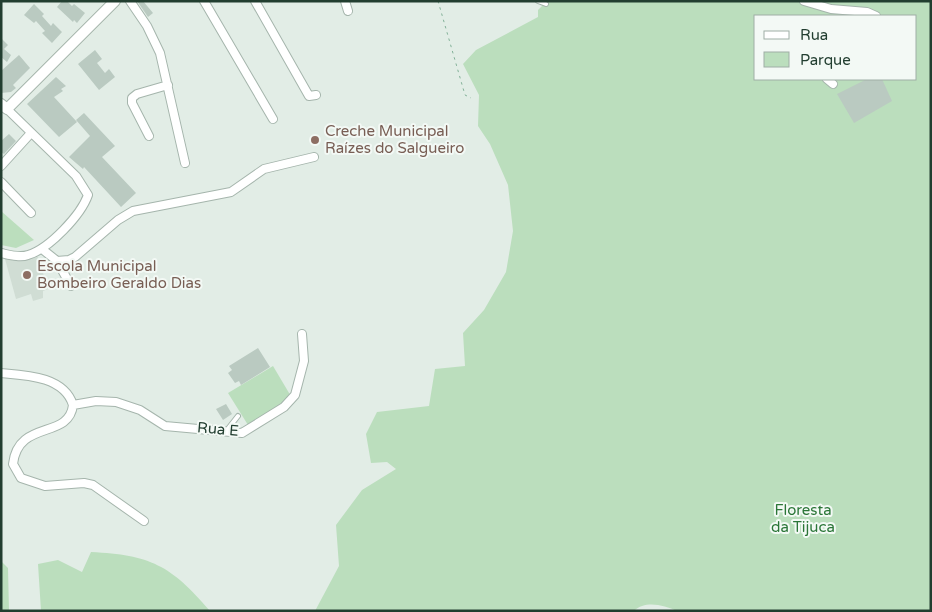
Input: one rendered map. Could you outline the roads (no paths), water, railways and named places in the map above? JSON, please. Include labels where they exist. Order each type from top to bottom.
[{"type":"street","points":[[1,253],[26,256],[42,248],[71,221],[88,195],[76,176],[4,106],[115,1]]},
{"type":"street","points":[[130,1],[154,38],[168,85],[185,163]]},
{"type":"street","points":[[204,1],[272,118]]},
{"type":"street","points":[[255,1],[309,96],[316,95]]},
{"type":"street","points":[[345,1],[348,10]]},
{"type":"street","points":[[804,1],[831,9],[867,12],[874,15]]},
{"type":"street","points":[[827,80],[833,84]]},
{"type":"street","points":[[149,136],[132,104],[132,98],[137,94],[168,85]]},
{"type":"street","points":[[1,166],[31,133]]},
{"type":"street","points":[[57,261],[69,260],[75,257],[118,220],[132,211],[231,192],[264,170],[314,157]]},
{"type":"street","points":[[1,182],[32,213]]},
{"type":"street","points":[[42,248],[57,261],[71,286]]},
{"type":"street","name":"Rua E","points":[[73,404],[116,402],[140,410],[165,426],[194,427],[242,433],[250,430],[291,401],[299,383],[304,361],[302,334]]},
{"type":"street","points":[[1,373],[31,376],[52,383],[68,396],[73,404],[69,414],[56,427],[26,437],[18,445],[13,464],[21,478],[45,486],[84,483],[93,485],[144,521]]},
{"type":"lane","points":[[538,1],[546,4]]},
{"type":"lane","points":[[225,432],[238,416]]},
{"type":"place","name":"Creche Municipal Raízes do Salgueiro","points":[[315,140]]},
{"type":"place","name":"Escola Municipal Bombeiro Geraldo Dias","points":[[27,275]]},
{"type":"park label","name":"Floresta da Tijuca","points":[[803,518]]}]
